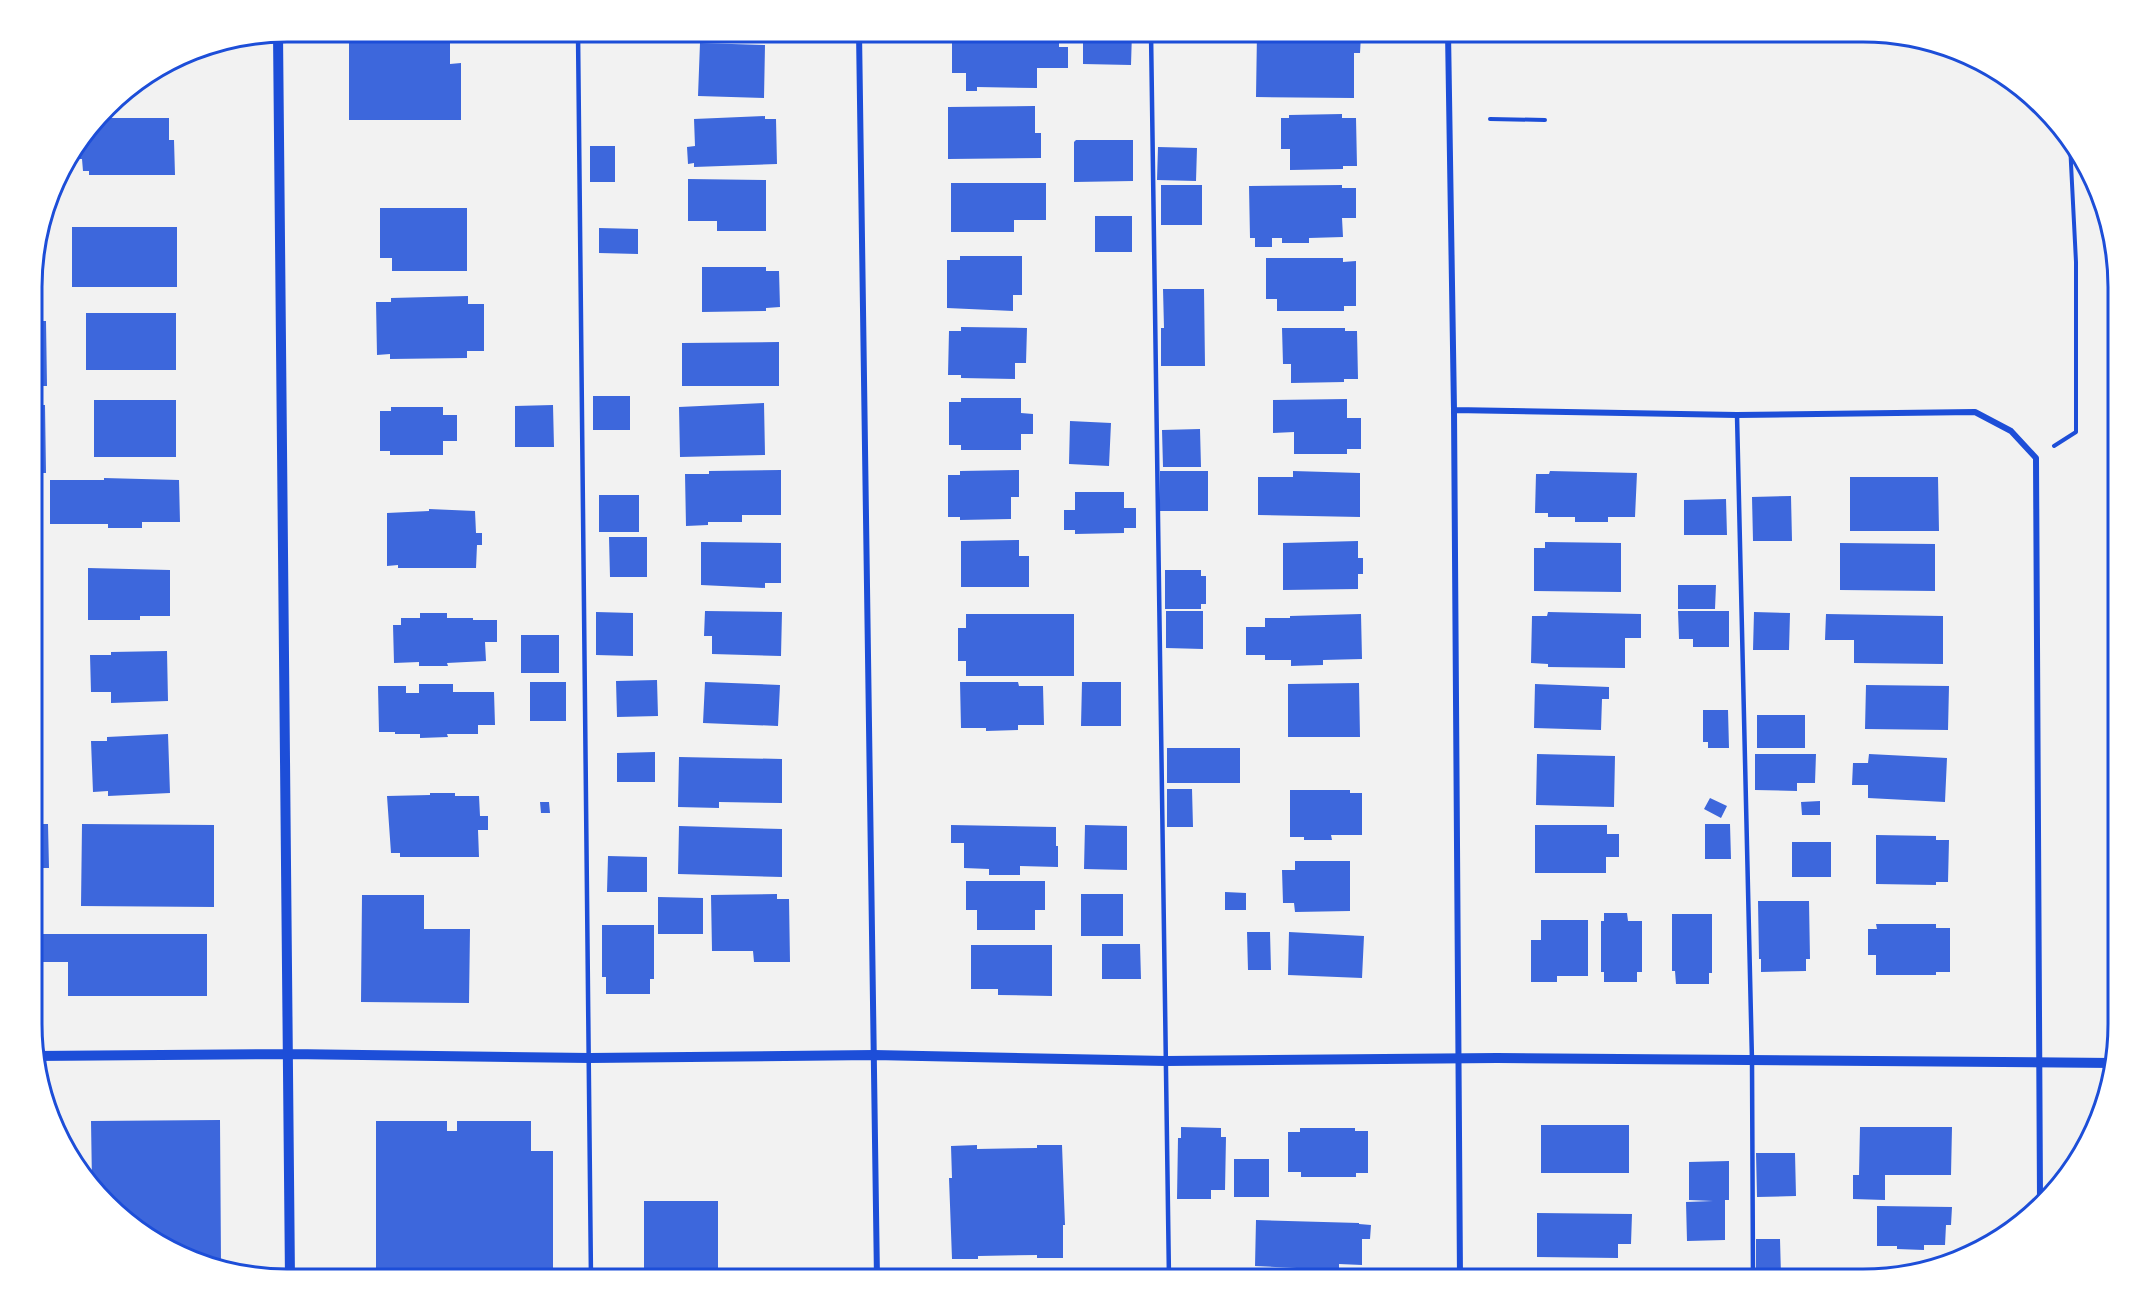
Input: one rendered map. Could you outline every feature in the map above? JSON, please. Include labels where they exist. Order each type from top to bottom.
[{"type":"street","points":[[859,42],[877,1269]]},
{"type":"street","points":[[1448,42],[1454,410],[1460,1269]]},
{"type":"street","points":[[278,43],[290,1269]]},
{"type":"street","points":[[1454,410],[1737,415],[1975,412],[2011,431],[2036,458],[2040,1193]]},
{"type":"street","points":[[44,1056],[289,1054],[590,1058],[874,1055],[1166,1061],[1459,1058],[2105,1063]]},
{"type":"lane","points":[[578,42],[591,1269]]},
{"type":"lane","points":[[1151,42],[1169,1269]]},
{"type":"lane","points":[[1737,415],[1752,1061],[1754,1269]]},
{"type":"path","points":[[1490,119],[1545,120]]},
{"type":"path","points":[[2036,458],[2076,432],[2076,262],[2071,157]]},
{"type":"building","points":[[349,42],[450,42],[450,64],[461,63],[461,120],[349,120]]},
{"type":"building","points":[[952,42],[1059,42],[1059,47],[1068,47],[1068,68],[1037,68],[1037,88],[977,87],[977,91],[966,91],[966,73],[952,73]]},
{"type":"building","points":[[1083,42],[1132,42],[1131,65],[1083,64]]},
{"type":"building","points":[[1257,42],[1361,42],[1360,53],[1354,53],[1354,98],[1256,97]]},
{"type":"building","points":[[700,43],[765,45],[764,98],[698,96]]},
{"type":"building","points":[[1035,106],[1035,133],[1041,133],[1041,158],[948,159],[948,107]]},
{"type":"building","points":[[1342,114],[1342,118],[1356,118],[1357,166],[1343,166],[1343,169],[1290,170],[1290,149],[1281,149],[1281,118],[1289,118],[1289,115]]},
{"type":"building","points":[[765,116],[765,119],[776,119],[777,164],[694,167],[694,163],[688,164],[687,147],[695,146],[694,119]]},
{"type":"building","points":[[110,118],[169,118],[169,140],[174,140],[175,175],[89,175],[89,171],[83,171],[82,159],[78,159],[83,151]]},
{"type":"building","points":[[1076,140],[1133,140],[1133,181],[1074,182],[1074,142]]},
{"type":"building","points":[[590,146],[615,146],[615,182],[590,182]]},
{"type":"building","points":[[1158,147],[1197,148],[1196,181],[1157,180]]},
{"type":"building","points":[[688,179],[766,180],[766,231],[717,231],[717,221],[688,221]]},
{"type":"building","points":[[951,183],[1046,183],[1046,220],[1014,220],[1014,232],[951,232]]},
{"type":"building","points":[[1161,185],[1202,185],[1202,225],[1161,225]]},
{"type":"building","points":[[1342,185],[1342,188],[1356,188],[1356,218],[1342,218],[1343,237],[1309,238],[1309,243],[1282,243],[1282,238],[1272,238],[1272,247],[1255,247],[1255,238],[1250,238],[1249,186]]},
{"type":"building","points":[[380,208],[467,208],[467,271],[392,271],[392,258],[380,258]]},
{"type":"building","points":[[1095,216],[1132,216],[1132,252],[1095,252]]},
{"type":"building","points":[[72,227],[177,227],[177,287],[72,287]]},
{"type":"building","points":[[599,228],[638,229],[638,254],[599,253]]},
{"type":"building","points":[[960,256],[1022,256],[1022,295],[1013,295],[1013,311],[947,308],[947,260],[960,260]]},
{"type":"building","points":[[1266,258],[1343,258],[1343,262],[1356,261],[1356,306],[1344,306],[1344,311],[1277,311],[1277,299],[1266,299]]},
{"type":"building","points":[[702,267],[766,267],[766,271],[779,271],[780,307],[766,308],[766,311],[702,312]]},
{"type":"building","points":[[1163,289],[1204,289],[1205,366],[1161,366],[1161,328],[1164,328]]},
{"type":"building","points":[[468,296],[468,304],[484,304],[484,351],[467,351],[467,358],[390,359],[390,354],[377,355],[376,302],[391,302],[391,298]]},
{"type":"building","points":[[86,313],[176,313],[176,370],[86,370]]},
{"type":"building","points":[[42,321],[46,321],[47,386],[42,386]]},
{"type":"building","points":[[961,327],[1027,328],[1026,363],[1015,363],[1015,379],[961,378],[961,375],[948,375],[949,331],[961,331]]},
{"type":"building","points":[[1282,328],[1345,328],[1345,331],[1357,331],[1358,379],[1344,379],[1344,382],[1291,383],[1291,364],[1283,364]]},
{"type":"building","points":[[779,342],[779,386],[682,386],[682,343]]},
{"type":"building","points":[[593,396],[630,396],[630,430],[593,430]]},
{"type":"building","points":[[961,398],[1021,398],[1021,413],[1033,414],[1033,434],[1021,434],[1021,450],[961,450],[961,445],[949,445],[949,402],[961,402]]},
{"type":"building","points":[[1347,399],[1347,418],[1361,418],[1361,449],[1347,449],[1347,454],[1294,454],[1294,432],[1273,433],[1273,400]]},
{"type":"building","points":[[94,400],[176,400],[176,457],[94,457]]},
{"type":"building","points":[[764,403],[765,455],[680,457],[679,407]]},
{"type":"building","points":[[42,405],[45,405],[46,473],[42,473]]},
{"type":"building","points":[[553,405],[554,447],[515,447],[515,406]]},
{"type":"building","points":[[391,407],[443,407],[443,415],[457,415],[457,441],[443,441],[443,455],[390,455],[390,451],[380,451],[380,411],[391,411]]},
{"type":"building","points":[[1070,421],[1111,423],[1109,466],[1069,464]]},
{"type":"building","points":[[1200,429],[1201,467],[1163,467],[1162,430]]},
{"type":"building","points":[[781,470],[781,515],[742,515],[742,522],[708,522],[708,525],[686,526],[685,474],[709,474],[709,471]]},
{"type":"building","points":[[1019,470],[1019,497],[1011,497],[1011,519],[960,520],[960,517],[948,517],[948,475],[960,475],[960,471]]},
{"type":"building","points":[[1160,471],[1208,471],[1208,511],[1160,511]]},
{"type":"building","points":[[1293,471],[1360,473],[1360,517],[1258,515],[1258,477],[1293,477]]},
{"type":"building","points":[[1550,471],[1637,473],[1635,517],[1608,517],[1608,522],[1575,522],[1575,517],[1548,517],[1548,513],[1535,513],[1536,474],[1549,474]]},
{"type":"building","points":[[1850,477],[1938,477],[1939,531],[1850,531]]},
{"type":"building","points":[[104,478],[179,480],[180,522],[142,522],[142,528],[108,528],[108,524],[50,524],[50,480],[104,480]]},
{"type":"building","points":[[1075,492],[1124,492],[1124,508],[1136,508],[1136,528],[1124,528],[1124,533],[1075,534],[1075,530],[1064,530],[1064,510],[1075,510]]},
{"type":"building","points":[[599,495],[639,495],[639,532],[599,532]]},
{"type":"building","points":[[1791,496],[1792,541],[1753,541],[1752,497]]},
{"type":"building","points":[[1726,499],[1727,535],[1684,535],[1684,500]]},
{"type":"building","points":[[429,509],[475,511],[476,533],[482,533],[482,545],[477,545],[476,568],[387,566],[387,513],[429,511]]},
{"type":"building","points":[[609,537],[647,537],[647,577],[610,577]]},
{"type":"building","points":[[1019,540],[1019,556],[1029,556],[1029,587],[961,587],[961,541]]},
{"type":"building","points":[[1358,541],[1358,558],[1363,558],[1363,574],[1358,574],[1358,589],[1283,590],[1283,543]]},
{"type":"building","points":[[701,542],[781,543],[781,583],[765,583],[765,588],[701,585]]},
{"type":"building","points":[[1545,542],[1621,543],[1621,592],[1534,591],[1534,548],[1545,548]]},
{"type":"building","points":[[1840,543],[1935,544],[1935,591],[1840,590]]},
{"type":"building","points":[[88,568],[170,570],[170,616],[140,616],[140,620],[88,620]]},
{"type":"building","points":[[1165,570],[1201,570],[1201,576],[1206,576],[1206,604],[1201,604],[1201,609],[1165,609]]},
{"type":"building","points":[[1678,585],[1716,585],[1715,609],[1678,609]]},
{"type":"building","points":[[705,611],[782,612],[781,656],[712,654],[712,636],[704,636]]},
{"type":"building","points":[[1166,611],[1203,611],[1203,649],[1166,648]]},
{"type":"building","points":[[1678,611],[1729,611],[1729,647],[1693,647],[1693,639],[1679,639]]},
{"type":"building","points":[[596,612],[633,613],[633,656],[596,655]]},
{"type":"building","points":[[1548,612],[1641,614],[1641,638],[1625,638],[1625,668],[1548,667],[1548,664],[1531,663],[1532,616],[1547,616]]},
{"type":"building","points":[[1754,612],[1790,613],[1789,650],[1753,650]]},
{"type":"building","points":[[420,613],[447,613],[447,618],[497,620],[497,642],[485,642],[486,661],[447,663],[448,666],[419,666],[419,662],[394,663],[393,625],[401,625],[401,618],[420,618]]},
{"type":"building","points":[[966,614],[1074,614],[1074,676],[966,676],[966,661],[958,661],[958,628],[966,628]]},
{"type":"building","points":[[1361,614],[1362,659],[1323,660],[1323,665],[1291,666],[1291,660],[1265,660],[1265,655],[1246,655],[1246,627],[1265,627],[1265,618]]},
{"type":"building","points":[[1826,614],[1943,616],[1943,664],[1854,663],[1854,640],[1825,640]]},
{"type":"building","points":[[521,635],[559,635],[559,673],[521,673]]},
{"type":"building","points":[[167,651],[168,701],[111,703],[111,692],[91,692],[90,655],[111,655],[111,652]]},
{"type":"building","points":[[657,680],[658,716],[617,717],[616,681]]},
{"type":"building","points":[[530,682],[566,682],[566,721],[530,721]]},
{"type":"building","points":[[705,682],[780,685],[778,726],[703,723]]},
{"type":"building","points":[[960,682],[1018,682],[1019,686],[1043,686],[1044,725],[1018,725],[1018,730],[986,731],[986,728],[961,728]]},
{"type":"building","points":[[1082,682],[1121,682],[1121,726],[1081,726]]},
{"type":"building","points":[[1359,683],[1360,737],[1288,737],[1288,684]]},
{"type":"building","points":[[419,684],[453,684],[453,692],[494,692],[495,725],[478,725],[478,734],[447,734],[448,737],[420,738],[420,734],[379,732],[378,686],[406,686],[406,693],[419,693]]},
{"type":"building","points":[[1535,684],[1609,687],[1609,699],[1602,699],[1601,730],[1534,728]]},
{"type":"building","points":[[1866,685],[1949,686],[1948,730],[1865,729]]},
{"type":"building","points":[[1703,710],[1728,710],[1729,748],[1708,748],[1708,742],[1703,742]]},
{"type":"building","points":[[1757,715],[1805,715],[1805,748],[1757,748]]},
{"type":"building","points":[[168,734],[170,793],[108,796],[108,791],[93,792],[91,741],[107,741],[107,737]]},
{"type":"building","points":[[1167,748],[1240,748],[1240,783],[1167,783]]},
{"type":"building","points":[[655,752],[655,782],[617,782],[617,753]]},
{"type":"building","points":[[1537,754],[1615,756],[1614,807],[1536,805]]},
{"type":"building","points":[[1755,754],[1816,754],[1815,783],[1797,783],[1797,791],[1755,790]]},
{"type":"building","points":[[1869,754],[1947,758],[1945,802],[1868,798],[1868,785],[1852,785],[1853,763],[1868,763]]},
{"type":"building","points":[[679,757],[782,759],[782,803],[719,802],[719,808],[678,807]]},
{"type":"building","points":[[1167,789],[1192,789],[1193,827],[1167,827]]},
{"type":"building","points":[[1290,790],[1350,790],[1350,793],[1362,793],[1362,835],[1331,835],[1332,840],[1304,840],[1304,837],[1290,837]]},
{"type":"building","points":[[430,793],[479,796],[480,816],[488,816],[488,830],[478,830],[479,857],[400,857],[400,853],[391,853],[387,796],[430,795]]},
{"type":"building","points":[[1710,798],[1727,806],[1721,818],[1704,809]]},
{"type":"building","points":[[1820,801],[1820,815],[1802,815],[1801,802]]},
{"type":"building","points":[[540,802],[549,802],[550,813],[541,813]]},
{"type":"building","points":[[42,824],[48,824],[49,868],[42,868]]},
{"type":"building","points":[[82,824],[214,825],[214,907],[81,906]]},
{"type":"building","points":[[1705,824],[1730,824],[1731,859],[1705,859]]},
{"type":"building","points":[[951,825],[1056,827],[1058,867],[1020,866],[1020,875],[989,875],[989,869],[964,868],[964,843],[951,843]]},
{"type":"building","points":[[1085,825],[1127,826],[1127,870],[1084,869]]},
{"type":"building","points":[[1535,825],[1607,825],[1607,834],[1619,834],[1619,857],[1606,857],[1606,873],[1535,873]]},
{"type":"building","points":[[679,826],[782,829],[782,877],[678,874]]},
{"type":"building","points":[[1876,835],[1936,836],[1936,840],[1949,840],[1948,882],[1936,882],[1936,885],[1876,884]]},
{"type":"building","points":[[1792,842],[1831,842],[1831,877],[1792,877]]},
{"type":"building","points":[[608,856],[647,857],[647,892],[607,892]]},
{"type":"building","points":[[1295,861],[1350,861],[1350,911],[1295,912],[1294,903],[1283,903],[1282,870],[1295,870]]},
{"type":"building","points":[[966,881],[1045,881],[1045,910],[1035,910],[1035,930],[977,930],[977,910],[966,910]]},
{"type":"building","points":[[1225,892],[1246,893],[1246,910],[1225,910]]},
{"type":"building","points":[[777,894],[777,899],[789,899],[790,962],[754,962],[753,951],[712,951],[711,895]]},
{"type":"building","points":[[1081,894],[1123,894],[1123,936],[1081,936]]},
{"type":"building","points":[[362,895],[424,895],[424,929],[470,929],[469,1003],[361,1002]]},
{"type":"building","points":[[658,897],[703,898],[703,934],[658,934]]},
{"type":"building","points":[[1758,901],[1809,901],[1810,959],[1806,959],[1806,971],[1761,972]]},
{"type":"building","points":[[1604,913],[1627,913],[1628,921],[1642,921],[1642,972],[1637,972],[1637,982],[1604,982],[1604,972],[1601,972],[1601,921],[1604,921]]},
{"type":"building","points":[[1672,914],[1712,914],[1712,973],[1709,973],[1709,984],[1676,984],[1675,971],[1672,971]]},
{"type":"building","points":[[1541,920],[1588,920],[1588,976],[1557,976],[1557,982],[1531,982],[1531,940],[1541,940]]},
{"type":"building","points":[[1876,924],[1936,924],[1936,928],[1950,928],[1950,972],[1936,972],[1936,975],[1876,975],[1876,955],[1868,955],[1868,929],[1877,929]]},
{"type":"building","points":[[602,925],[654,925],[654,979],[650,979],[650,994],[606,994],[606,977],[602,977]]},
{"type":"building","points":[[1247,932],[1270,932],[1271,970],[1248,970]]},
{"type":"building","points":[[1289,932],[1364,936],[1362,978],[1288,975]]},
{"type":"building","points":[[42,934],[207,934],[207,996],[68,996],[68,962],[42,962]]},
{"type":"building","points":[[1102,944],[1140,944],[1141,979],[1102,979]]},
{"type":"building","points":[[971,945],[1052,945],[1052,996],[998,995],[998,989],[971,989]]},
{"type":"building","points":[[220,1120],[221,1260],[179,1244],[151,1228],[114,1197],[92,1171],[91,1121]]},
{"type":"building","points":[[376,1121],[447,1121],[447,1131],[457,1131],[457,1121],[531,1121],[531,1151],[553,1151],[553,1269],[376,1269]]},
{"type":"building","points":[[1541,1125],[1629,1125],[1629,1173],[1541,1173]]},
{"type":"building","points":[[1181,1127],[1221,1128],[1221,1137],[1226,1137],[1225,1190],[1211,1190],[1211,1199],[1177,1199],[1178,1138],[1181,1138]]},
{"type":"building","points":[[1860,1127],[1952,1127],[1951,1175],[1885,1175],[1885,1200],[1853,1199],[1853,1175],[1859,1175]]},
{"type":"building","points":[[1300,1128],[1355,1128],[1355,1131],[1368,1131],[1368,1173],[1356,1173],[1356,1177],[1301,1177],[1301,1172],[1288,1172],[1288,1132],[1300,1132]]},
{"type":"building","points":[[977,1145],[977,1149],[1037,1148],[1037,1145],[1062,1145],[1065,1225],[1063,1225],[1063,1258],[1037,1258],[1037,1255],[952,1259],[949,1178],[952,1178],[951,1146]]},
{"type":"building","points":[[1756,1153],[1795,1153],[1796,1196],[1757,1197]]},
{"type":"building","points":[[1234,1159],[1269,1159],[1269,1197],[1234,1197]]},
{"type":"building","points":[[1729,1161],[1729,1200],[1725,1200],[1725,1240],[1687,1241],[1686,1202],[1713,1201],[1689,1200],[1689,1162]]},
{"type":"building","points":[[644,1201],[718,1201],[718,1269],[644,1269]]},
{"type":"building","points":[[1877,1206],[1952,1207],[1951,1225],[1946,1225],[1945,1245],[1924,1245],[1924,1250],[1877,1246]]},
{"type":"building","points":[[1537,1213],[1632,1214],[1631,1244],[1618,1244],[1618,1258],[1537,1257]]},
{"type":"building","points":[[1256,1220],[1371,1225],[1370,1239],[1362,1239],[1362,1265],[1339,1264],[1339,1269],[1255,1266]]},
{"type":"building","points":[[1756,1239],[1780,1239],[1781,1269],[1756,1269]]}]
